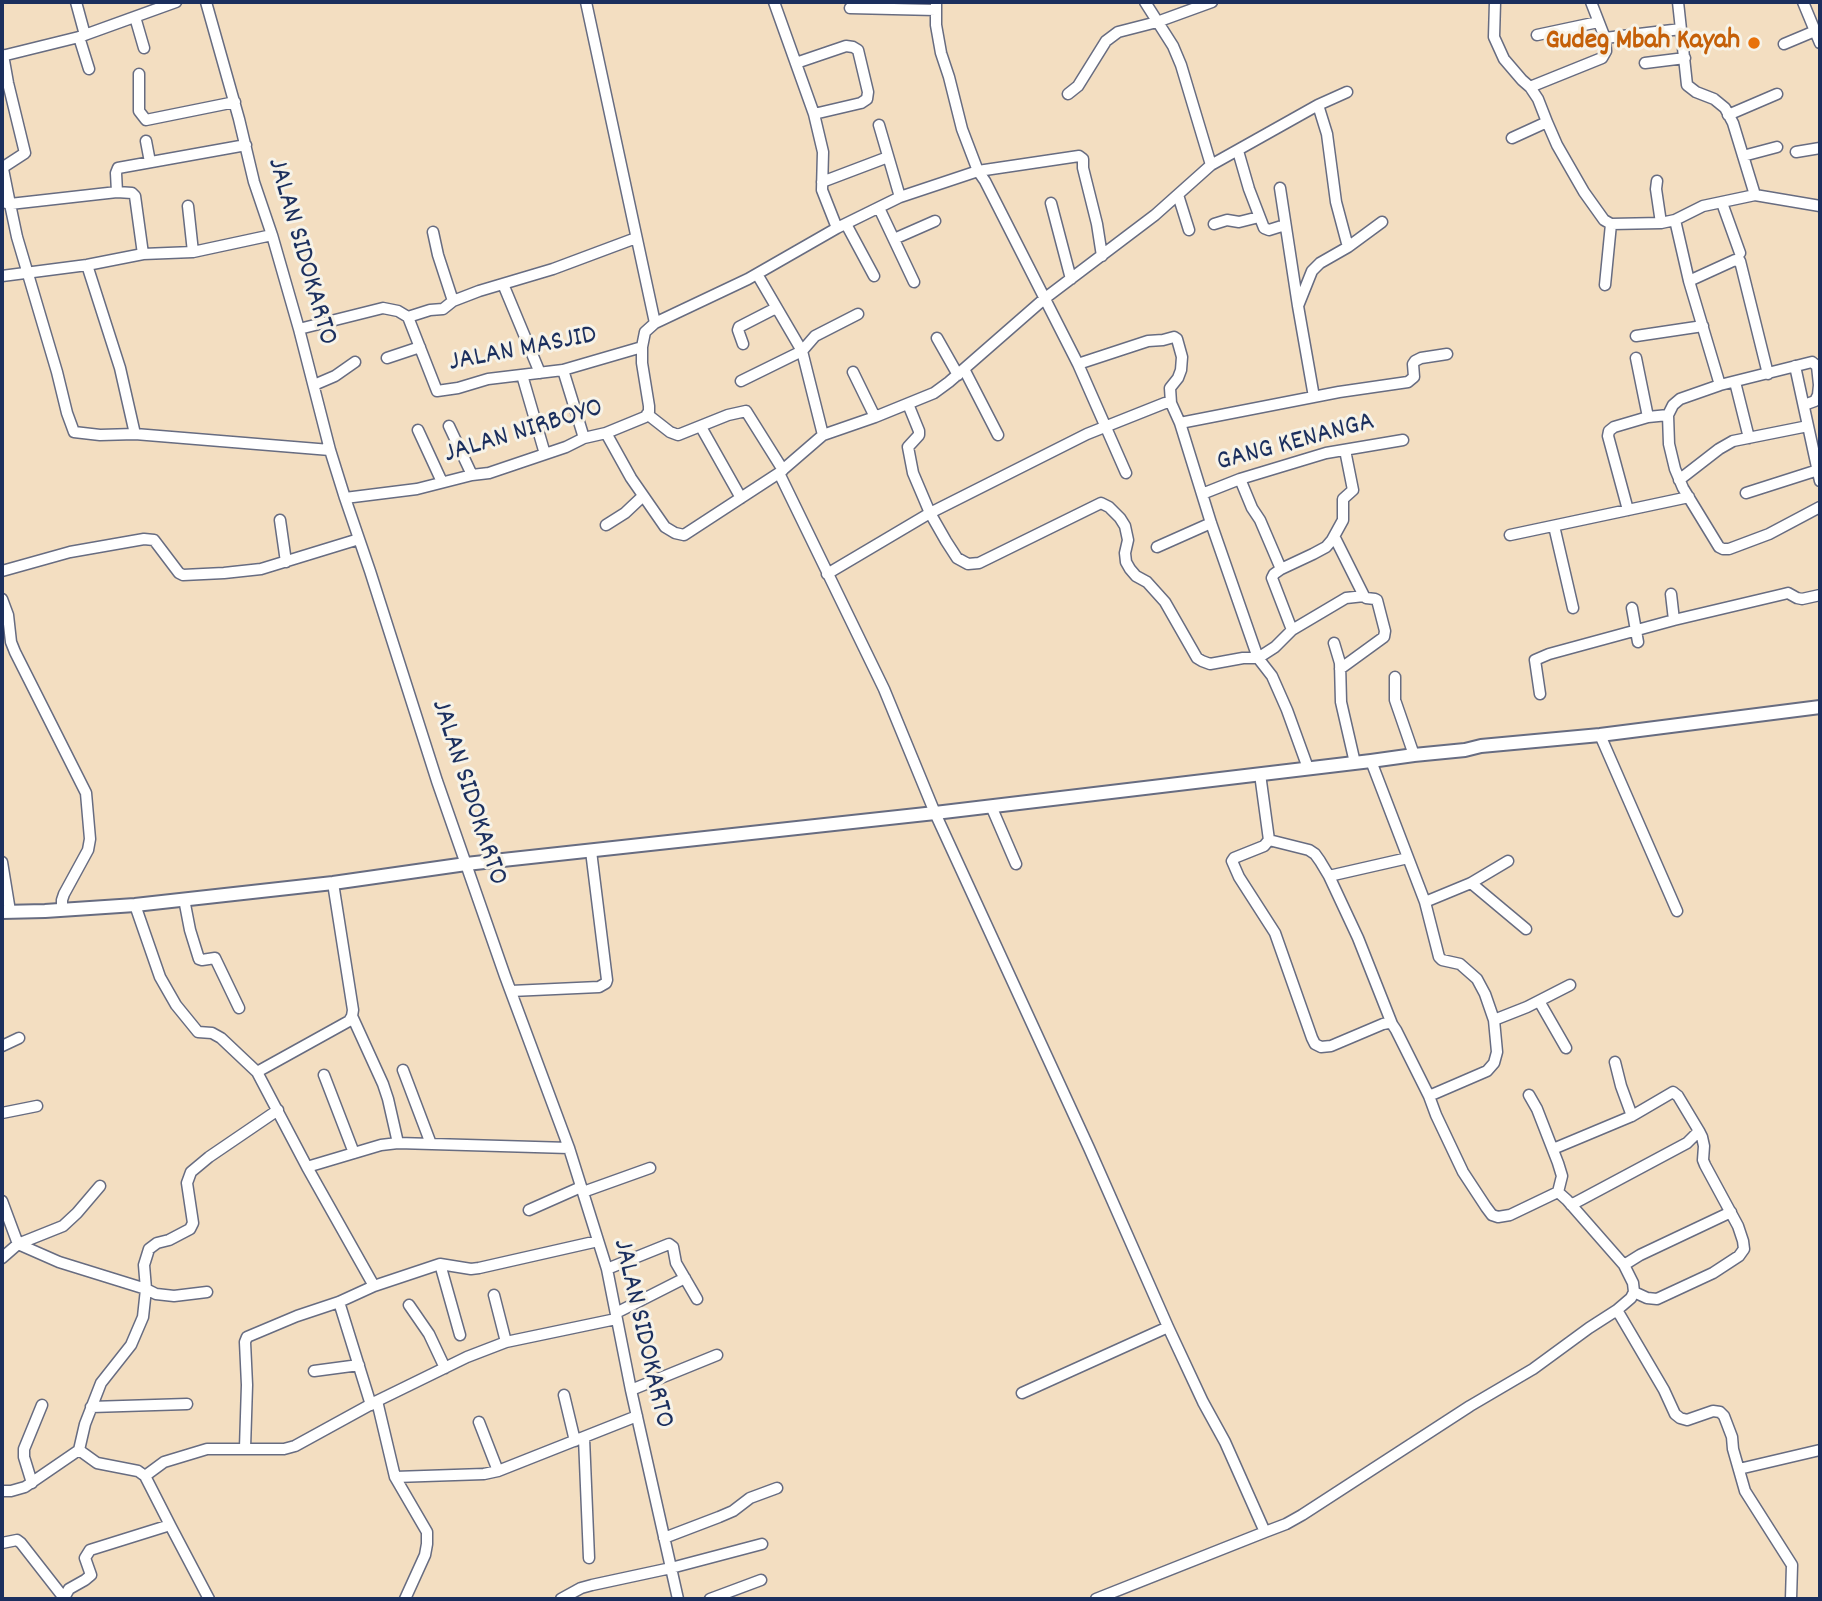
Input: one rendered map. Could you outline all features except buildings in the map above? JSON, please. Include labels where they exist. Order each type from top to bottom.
[{"type":"main road","points":[[6,911],[135,905],[333,883],[466,864],[934,813],[1820,707]]},
{"type":"street","points":[[76,2],[89,69]]},
{"type":"street","points":[[176,2],[82,36],[2,55],[25,153],[3,169],[6,203],[67,413],[74,432],[100,435],[135,434],[330,450]]},
{"type":"street","name":"JALAN SIDOKARTO","points":[[206,2],[254,182],[272,235],[345,498],[437,781],[569,1148],[607,1269],[678,1599]]},
{"type":"street","points":[[586,2],[655,323]]},
{"type":"street","points":[[774,2],[814,114],[823,152],[822,190],[826,203],[874,276]]},
{"type":"street","points":[[1145,2],[1173,46],[1181,65],[1211,165]]},
{"type":"street","points":[[1068,94],[1078,86],[1106,41],[1112,36],[1126,29],[1157,22],[1212,2]]},
{"type":"street","points":[[1495,2],[1494,37],[1504,59],[1538,99],[1557,145],[1604,220],[1611,224],[1661,223],[1703,206],[1755,195],[1820,206]]},
{"type":"street","points":[[1530,87],[1602,58],[1606,51],[1605,38],[1591,2]]},
{"type":"street","points":[[1678,2],[1687,85],[1725,108],[1755,195]]},
{"type":"street","points":[[1803,2],[1820,43]]},
{"type":"street","points":[[850,8],[936,6],[941,53],[962,129],[978,171],[1078,364],[1126,473]]},
{"type":"street","points":[[135,17],[144,48]]},
{"type":"street","points":[[1537,35],[1598,22]]},
{"type":"street","points":[[1605,38],[1681,29]]},
{"type":"street","points":[[1784,44],[1815,31]]},
{"type":"street","points":[[796,64],[846,46],[859,50],[868,92],[866,99],[861,103],[814,114]]},
{"type":"street","points":[[1645,63],[1685,58]]},
{"type":"street","points":[[139,74],[139,111],[146,120],[234,102]]},
{"type":"street","points":[[606,433],[631,478],[665,527],[684,535],[781,471],[823,435],[934,393],[1044,299],[1102,256],[1211,165],[1318,105],[1347,92]]},
{"type":"street","points":[[1728,115],[1777,94]]},
{"type":"street","points":[[1318,105],[1327,134],[1335,198],[1348,247]]},
{"type":"street","points":[[1512,138],[1547,122]]},
{"type":"street","points":[[879,125],[900,197]]},
{"type":"street","points":[[146,141],[150,162]]},
{"type":"street","points":[[117,192],[117,170],[246,145]]},
{"type":"street","points":[[1743,156],[1777,147]]},
{"type":"street","points":[[1796,152],[1820,148]]},
{"type":"street","points":[[1238,151],[1264,228],[1269,230],[1285,225]]},
{"type":"street","points":[[822,182],[888,156]]},
{"type":"street","points":[[642,347],[645,332],[655,323],[715,296],[900,197],[978,171],[1081,157],[1102,256]]},
{"type":"street","points":[[1657,180],[1661,223]]},
{"type":"street","points":[[1280,188],[1314,397]]},
{"type":"street","points":[[6,203],[127,191],[135,196],[143,254]]},
{"type":"street","points":[[1178,195],[1189,230]]},
{"type":"street","points":[[1722,202],[1740,253]]},
{"type":"street","points":[[1051,204],[1070,279]]},
{"type":"street","points":[[188,206],[193,252]]},
{"type":"street","points":[[879,208],[914,282]]},
{"type":"street","points":[[1214,224],[1259,217]]},
{"type":"street","points":[[1675,219],[1689,281],[1720,386]]},
{"type":"street","points":[[894,239],[935,221]]},
{"type":"street","points":[[1298,306],[1311,271],[1382,222]]},
{"type":"street","points":[[1605,285],[1611,224]]},
{"type":"street","points":[[432,232],[453,301]]},
{"type":"street","points":[[2,276],[88,265],[143,254],[193,252],[272,235]]},
{"type":"street","points":[[299,329],[383,308],[408,317],[443,309],[453,301],[479,290],[553,270],[636,238]]},
{"type":"street","points":[[1689,281],[1735,260],[1741,261],[1768,373]]},
{"type":"street","points":[[88,265],[120,368],[135,434]]},
{"type":"street","points":[[757,274],[802,351],[823,435]]},
{"type":"street","points":[[503,284],[540,373]]},
{"type":"street","points":[[743,344],[739,327],[776,308]]},
{"type":"street","points":[[741,381],[802,351],[816,336],[858,314]]},
{"type":"street","name":"JALAN MASJID","points":[[408,317],[437,391],[488,379],[563,370],[642,347]]},
{"type":"street","points":[[1636,336],[1703,326]]},
{"type":"street","points":[[1078,364],[1148,341],[1174,337],[1177,339],[1182,357],[1181,370],[1170,388],[1171,403],[1258,658],[1272,676],[1308,768]]},
{"type":"street","points":[[937,338],[961,372],[998,435]]},
{"type":"street","points":[[387,358],[420,347]]},
{"type":"street","name":"JALAN NIRBOYO","points":[[345,498],[417,489],[489,473],[645,417],[649,406],[642,347]]},
{"type":"street","points":[[1180,423],[1408,382],[1414,377],[1415,361],[1447,354]]},
{"type":"street","points":[[1636,358],[1648,417]]},
{"type":"street","points":[[314,385],[335,376],[355,362]]},
{"type":"street","points":[[1804,405],[1815,401],[1818,395],[1817,366],[1812,362],[1680,399],[1668,415],[1669,444],[1679,480],[1719,547],[1723,549],[1769,534],[1820,507]]},
{"type":"street","points":[[1795,366],[1820,481]]},
{"type":"street","points":[[563,370],[584,438]]},
{"type":"street","points":[[853,372],[875,417]]},
{"type":"street","points":[[522,375],[545,454]]},
{"type":"street","points":[[1735,382],[1749,438]]},
{"type":"street","points":[[827,574],[930,513],[1104,426],[1171,403]]},
{"type":"street","points":[[908,404],[919,431],[919,435],[908,447],[913,473],[930,513],[957,558],[968,564],[979,563],[1101,503],[1109,507],[1125,526],[1128,540],[1126,562],[1130,569],[1147,582],[1165,602],[1197,658],[1202,662],[1210,664],[1258,658],[1275,647],[1292,630],[1346,598],[1375,598],[1385,634],[1340,669]]},
{"type":"street","points":[[647,414],[678,435],[742,412],[781,471],[827,574],[884,690],[934,813],[1089,1148],[1168,1327],[1225,1442],[1265,1532]]},
{"type":"street","points":[[1628,510],[1608,436],[1609,431],[1648,417],[1668,415]]},
{"type":"street","points":[[449,426],[472,475]]},
{"type":"street","points":[[1679,480],[1733,441],[1808,426]]},
{"type":"street","points":[[701,427],[741,498]]},
{"type":"street","points":[[418,430],[443,482]]},
{"type":"street","name":"GANG KENANGA","points":[[1202,495],[1240,479],[1326,453],[1403,440]]},
{"type":"street","points":[[1292,630],[1272,578],[1274,573],[1326,547],[1334,536],[1343,520],[1343,499],[1353,490],[1345,450]]},
{"type":"street","points":[[1746,494],[1818,470]]},
{"type":"street","points":[[1240,479],[1281,569]]},
{"type":"street","points":[[606,525],[625,513],[643,496]]},
{"type":"street","points":[[1510,535],[1689,497]]},
{"type":"street","points":[[280,520],[286,562]]},
{"type":"street","points":[[1157,547],[1211,523]]},
{"type":"street","points":[[1554,526],[1573,608]]},
{"type":"street","points":[[1334,536],[1364,596]]},
{"type":"street","points":[[2,571],[70,552],[144,539],[154,540],[183,575],[261,569],[359,539]]},
{"type":"street","points":[[1540,694],[1534,664],[1536,659],[1636,637],[1674,620],[1788,593],[1802,599],[1820,595]]},
{"type":"street","points":[[1671,594],[1674,620]]},
{"type":"street","points":[[2,599],[8,615],[10,642],[86,793],[90,839],[88,850],[64,894],[62,910]]},
{"type":"street","points":[[1632,608],[1636,637]]},
{"type":"street","points":[[1334,643],[1339,657],[1341,702],[1355,763]]},
{"type":"street","points":[[1395,677],[1398,714],[1414,755]]},
{"type":"street","points":[[1600,735],[1677,911]]},
{"type":"street","points":[[1371,761],[1425,902],[1439,957],[1461,964],[1477,979],[1494,1020],[1497,1052],[1494,1063],[1487,1071],[1429,1096]]},
{"type":"street","points":[[1260,774],[1269,840],[1264,846],[1232,861],[1275,933],[1315,1044],[1321,1047],[1331,1046],[1382,1024],[1392,1024]]},
{"type":"street","points":[[991,806],[1016,864]]},
{"type":"street","points":[[1269,840],[1309,850],[1315,854],[1329,876],[1358,938],[1392,1024],[1429,1096],[1463,1172],[1492,1215],[1510,1215],[1558,1192]]},
{"type":"street","points":[[511,991],[599,986],[606,983],[592,851]]},
{"type":"street","points":[[1329,876],[1408,858]]},
{"type":"street","points":[[1425,902],[1471,883],[1508,861]]},
{"type":"street","points":[[2,862],[6,911]]},
{"type":"street","points":[[257,1072],[349,1021],[352,1016],[354,1010],[333,883]]},
{"type":"street","points":[[1471,883],[1526,929]]},
{"type":"street","points":[[184,899],[199,959],[215,958],[239,1008]]},
{"type":"street","points":[[135,905],[160,977],[192,1027],[198,1032],[212,1033],[221,1038],[257,1072],[374,1286]]},
{"type":"street","points":[[1494,1020],[1570,985]]},
{"type":"street","points":[[1539,1001],[1566,1048]]},
{"type":"street","points":[[352,1016],[383,1084],[398,1143]]},
{"type":"street","points":[[2,1046],[19,1038]]},
{"type":"street","points":[[1615,1062],[1632,1116]]},
{"type":"street","points":[[402,1070],[431,1144]]},
{"type":"street","points":[[324,1075],[354,1153]]},
{"type":"street","points":[[1553,1149],[1632,1116],[1673,1092],[1699,1131],[1704,1146],[1703,1160],[1731,1212],[1744,1249],[1739,1256],[1713,1273],[1657,1299],[1634,1292]]},
{"type":"street","points":[[1529,1094],[1562,1176],[1558,1192]]},
{"type":"street","points":[[2,1113],[37,1106]]},
{"type":"street","points":[[2,1491],[11,1491],[32,1483],[79,1450],[85,1424],[101,1383],[131,1345],[143,1317],[146,1289],[144,1265],[149,1249],[157,1243],[183,1234],[193,1223],[187,1183],[191,1172],[278,1110]]},
{"type":"street","points":[[1571,1205],[1687,1143],[1699,1131]]},
{"type":"street","points":[[307,1167],[381,1145],[398,1143],[569,1148]]},
{"type":"street","points":[[528,1210],[582,1189],[650,1168]]},
{"type":"street","points":[[2,1258],[18,1244],[63,1226],[100,1186]]},
{"type":"street","points":[[1096,1599],[1286,1524],[1302,1515],[1533,1369],[1631,1298],[1634,1292],[1633,1283],[1624,1265],[1558,1192]]},
{"type":"street","points":[[2,1200],[18,1244],[59,1262],[156,1294],[174,1296],[207,1292]]},
{"type":"street","points":[[1624,1265],[1731,1212]]},
{"type":"street","points":[[245,1448],[247,1337],[374,1286],[440,1264],[480,1268],[598,1241]]},
{"type":"street","points":[[607,1269],[669,1244],[673,1247],[676,1263],[697,1299]]},
{"type":"street","points":[[440,1264],[460,1335]]},
{"type":"street","points":[[145,1476],[164,1462],[207,1449],[295,1446],[467,1357],[506,1342],[616,1316],[685,1278]]},
{"type":"street","points":[[494,1294],[506,1342]]},
{"type":"street","points":[[338,1302],[374,1403],[395,1477],[427,1532],[425,1555],[405,1599]]},
{"type":"street","points":[[409,1305],[429,1335],[445,1368]]},
{"type":"street","points":[[1617,1310],[1675,1414],[1687,1420],[1713,1412],[1720,1412],[1724,1416],[1745,1491],[1792,1565],[1791,1599]]},
{"type":"street","points":[[1022,1394],[1168,1327]]},
{"type":"street","points":[[631,1390],[717,1355]]},
{"type":"street","points":[[314,1371],[359,1365]]},
{"type":"street","points":[[564,1395],[580,1440],[589,1559]]},
{"type":"street","points":[[91,1407],[187,1404]]},
{"type":"street","points":[[32,1483],[23,1457],[24,1449],[42,1405]]},
{"type":"street","points":[[395,1477],[484,1474],[499,1471],[637,1416]]},
{"type":"street","points":[[478,1422],[499,1471]]},
{"type":"street","points":[[79,1450],[97,1463],[138,1471],[145,1476],[209,1599]]},
{"type":"street","points":[[1739,1469],[1820,1450]]},
{"type":"street","points":[[664,1538],[726,1514],[751,1498],[777,1488]]},
{"type":"street","points":[[2,1543],[17,1540],[21,1543],[64,1599],[69,1589],[91,1575],[85,1558],[90,1550],[170,1525]]},
{"type":"street","points":[[561,1599],[586,1586],[671,1569],[762,1544]]},
{"type":"street","points":[[710,1599],[761,1580]]},
{"type":"place","name":"Gudeg Mbah Kayah","points":[[1754,43]]}]
